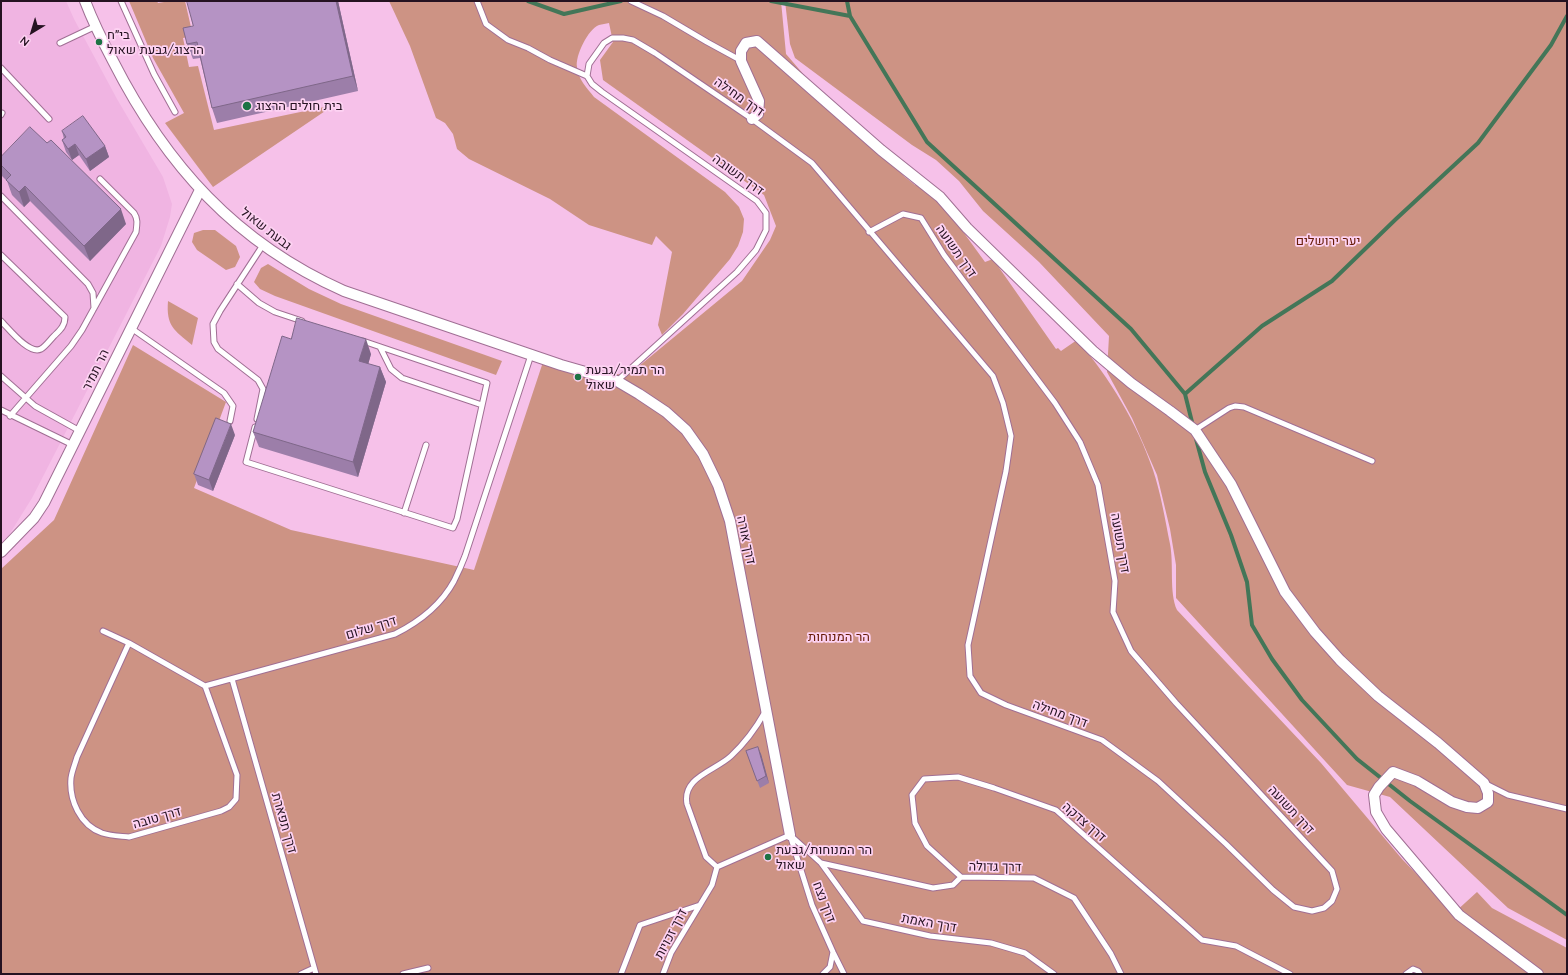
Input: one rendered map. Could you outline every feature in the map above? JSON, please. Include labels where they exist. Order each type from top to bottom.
[{"type":"street","name":"גבעת שאול","points":[[85,1],[125,84],[166,149],[200,190],[217,207],[263,245],[290,264],[314,278],[344,291],[530,355]]},
{"type":"street","points":[[752,119],[758,114],[759,101],[741,61],[741,51],[746,43],[757,41],[881,150],[940,197],[967,228],[1093,352],[1131,383],[1195,430],[1231,484],[1285,592],[1301,615],[1356,675],[1400,714],[1438,743],[1484,784],[1488,793],[1488,802],[1478,808],[1467,807],[1452,802],[1417,781],[1393,772],[1379,787],[1374,795],[1376,812],[1386,829],[1459,914],[1538,974]]},
{"type":"street","name":"הר תמיר","points":[[1,552],[34,518],[44,503],[200,190]]},
{"type":"street","name":"דרך אורה","points":[[530,355],[617,381],[666,412],[686,430],[702,454],[718,485],[730,521],[765,711],[790,835]]},
{"type":"lane","points":[[120,1],[154,74],[175,112]]},
{"type":"lane","points":[[477,1],[486,24],[508,40],[587,76]]},
{"type":"lane","points":[[631,1],[663,16],[741,61]]},
{"type":"lane","points":[[60,43],[96,26]]},
{"type":"lane","name":"דרך מחילה","points":[[587,76],[589,64],[604,43],[612,38],[633,40],[655,53],[752,119],[812,163],[869,232],[993,376],[1003,403],[1011,436],[1006,471],[968,645],[970,676],[981,693],[1006,706],[1102,740],[1158,781],[1273,890],[1294,906],[1312,911],[1324,908],[1332,901]]},
{"type":"lane","points":[[1,68],[49,119]]},
{"type":"lane","name":"דרך תשובה","points":[[587,76],[592,84],[602,92],[758,201],[766,213],[766,230],[756,250],[737,272],[617,381]]},
{"type":"lane","points":[[10,416],[71,346],[82,330],[136,232],[138,223],[137,217],[100,179]]},
{"type":"lane","points":[[1,196],[88,284],[93,293],[94,309]]},
{"type":"lane","name":"דרך תשועה","points":[[869,232],[903,214],[921,218],[944,255],[1055,402],[1080,442],[1098,485],[1115,580],[1113,612],[1131,651],[1176,703],[1332,871],[1337,889],[1332,901]]},
{"type":"lane","points":[[263,245],[220,311],[214,324],[214,342],[218,349],[258,380],[263,389],[261,405],[246,462],[453,528],[457,519],[487,383],[358,339]]},
{"type":"lane","points":[[1,256],[65,317],[65,323],[61,329],[40,349],[35,350],[28,348],[1,323]]},
{"type":"lane","points":[[237,284],[275,312],[305,322]]},
{"type":"lane","points":[[131,328],[224,393],[231,400],[233,406],[230,421]]},
{"type":"lane","points":[[380,347],[391,369],[402,378],[482,405]]},
{"type":"lane","name":"דרך שלום","points":[[206,686],[395,634],[410,627],[427,614],[454,582],[465,556],[530,355]]},
{"type":"lane","points":[[1,376],[35,406],[80,431]]},
{"type":"lane","points":[[1195,430],[1229,408],[1235,406],[1244,407],[1372,461]]},
{"type":"lane","points":[[1,410],[10,416],[73,444]]},
{"type":"lane","points":[[404,512],[426,445]]},
{"type":"lane","points":[[102,631],[129,643],[206,686]]},
{"type":"lane","name":"דרך טובה","points":[[129,643],[77,757],[71,777],[72,796],[76,810],[86,823],[101,833],[129,837],[221,811],[229,807],[236,799],[237,775],[206,686]]},
{"type":"lane","name":"דרך תפארת","points":[[232,679],[315,971]]},
{"type":"lane","points":[[765,711],[754,731],[737,750],[725,760],[696,779],[687,791],[685,797],[706,857],[717,867],[790,835]]},
{"type":"lane","name":"דרך צדקה","points":[[961,878],[927,846],[915,823],[912,795],[924,779],[958,777],[1056,810],[1202,940],[1236,946],[1290,974]]},
{"type":"lane","points":[[1484,784],[1508,795],[1567,809]]},
{"type":"lane","name":"דרך גדולה","points":[[790,835],[821,863],[933,888],[953,885],[961,878],[1034,878],[1074,898],[1111,954],[1121,974]]},
{"type":"lane","name":"דרך נצח","points":[[790,835],[812,905],[844,974]]},
{"type":"lane","name":"דרך האמת","points":[[821,863],[863,920],[930,936],[991,943],[1025,953],[1054,974]]},
{"type":"lane","name":"דרך זכויות","points":[[663,974],[671,954],[712,885],[717,867]]},
{"type":"lane","points":[[621,974],[640,925],[700,905]]},
{"type":"lane","points":[[822,974],[830,967],[833,952]]},
{"type":"lane","points":[[403,974],[428,968]]},
{"type":"lane","points":[[1406,974],[1413,969],[1418,971],[1420,974]]},
{"type":"lane","points":[[301,974],[315,971]]},
{"type":"shaded area","points":[[1,1],[66,1],[74,19],[117,99],[163,177],[172,204],[170,217],[161,246],[32,498],[9,535],[1,543]]},
{"type":"green space","points":[[129,1],[157,1],[158,3],[185,1],[193,36],[183,38],[189,67],[198,66],[214,130],[334,105],[213,187],[165,123],[184,113],[153,58]]},
{"type":"green space","name":"הר המנוחות","points":[[389,1],[781,1],[786,54],[835,111],[905,177],[915,185],[921,186],[943,204],[985,262],[993,259],[1056,349],[1058,348],[1061,351],[1077,340],[1111,385],[1131,418],[1156,479],[1170,544],[1172,560],[1172,587],[1177,610],[1321,763],[1402,859],[1454,913],[1477,892],[1492,908],[1567,948],[1567,974],[1,974],[1,569],[54,520],[133,345],[226,402],[194,488],[291,530],[474,570],[544,359],[627,376],[742,281],[770,240],[776,226],[764,195],[603,80],[600,60],[613,42],[609,23],[599,25],[595,28],[583,43],[577,62],[579,75],[586,87],[594,97],[725,192],[739,207],[744,219],[743,232],[738,246],[730,259],[683,314],[662,335],[658,325],[672,252],[656,236],[652,245],[589,225],[550,199],[469,159],[457,149],[453,134],[445,123],[436,118],[410,46]]},
{"type":"green space","name":"יער ירושלים","points":[[785,1],[1567,1],[1567,940],[1508,908],[1390,797],[1347,785],[1176,598],[1176,565],[1170,529],[1157,475],[1132,418],[1107,372],[1109,336],[1039,262],[983,211],[959,181],[936,160],[912,145],[795,58],[790,44]]},
{"type":"green space","points":[[203,230],[215,230],[236,246],[240,257],[235,267],[226,270],[197,250],[192,242],[194,233]]},
{"type":"green space","points":[[268,264],[309,289],[341,304],[502,361],[496,375],[275,296],[260,289],[254,282],[261,268]]},
{"type":"green space","points":[[168,301],[198,318],[192,345],[172,327],[168,316]]},
{"type":"building","points":[[187,1],[336,1],[353,76],[212,108],[197,42],[187,44],[183,28],[193,26]]},
{"type":"building","points":[[83,116],[105,146],[86,159],[75,144],[68,149],[62,140],[66,137],[62,131]]},
{"type":"building","points":[[30,127],[47,143],[51,140],[121,209],[84,246],[25,186],[19,192],[6,180],[11,175],[1,165],[1,157]]},
{"type":"building","points":[[297,318],[366,339],[359,361],[380,367],[353,462],[253,432],[282,336],[291,339]]},
{"type":"building","points":[[216,418],[231,424],[209,480],[194,474]]},
{"type":"building","points":[[758,747],[766,776],[757,781],[746,751]]},
{"type":"waterway","points":[[528,1],[564,14],[621,1]]},
{"type":"waterway","points":[[771,1],[850,16]]},
{"type":"waterway","points":[[847,1],[850,16],[927,142],[1131,329],[1185,394],[1193,426]]},
{"type":"waterway","points":[[1185,394],[1262,326],[1332,281],[1478,143],[1551,45],[1567,16]]},
{"type":"waterway","points":[[1196,439],[1205,472],[1231,535],[1247,582],[1252,625],[1272,659],[1302,700],[1357,759],[1410,801],[1567,915]]},
{"type":"place","name":"בי״ח הרצוג/גבעת שאול","points":[[99,42]]},
{"type":"place","name":"בית חולים הרצוג","points":[[247,106]]},
{"type":"place","name":"הר תמיר/גבעת שאול","points":[[578,377]]},
{"type":"place","name":"הר המנוחות/גבעת שאול","points":[[768,857]]}]
